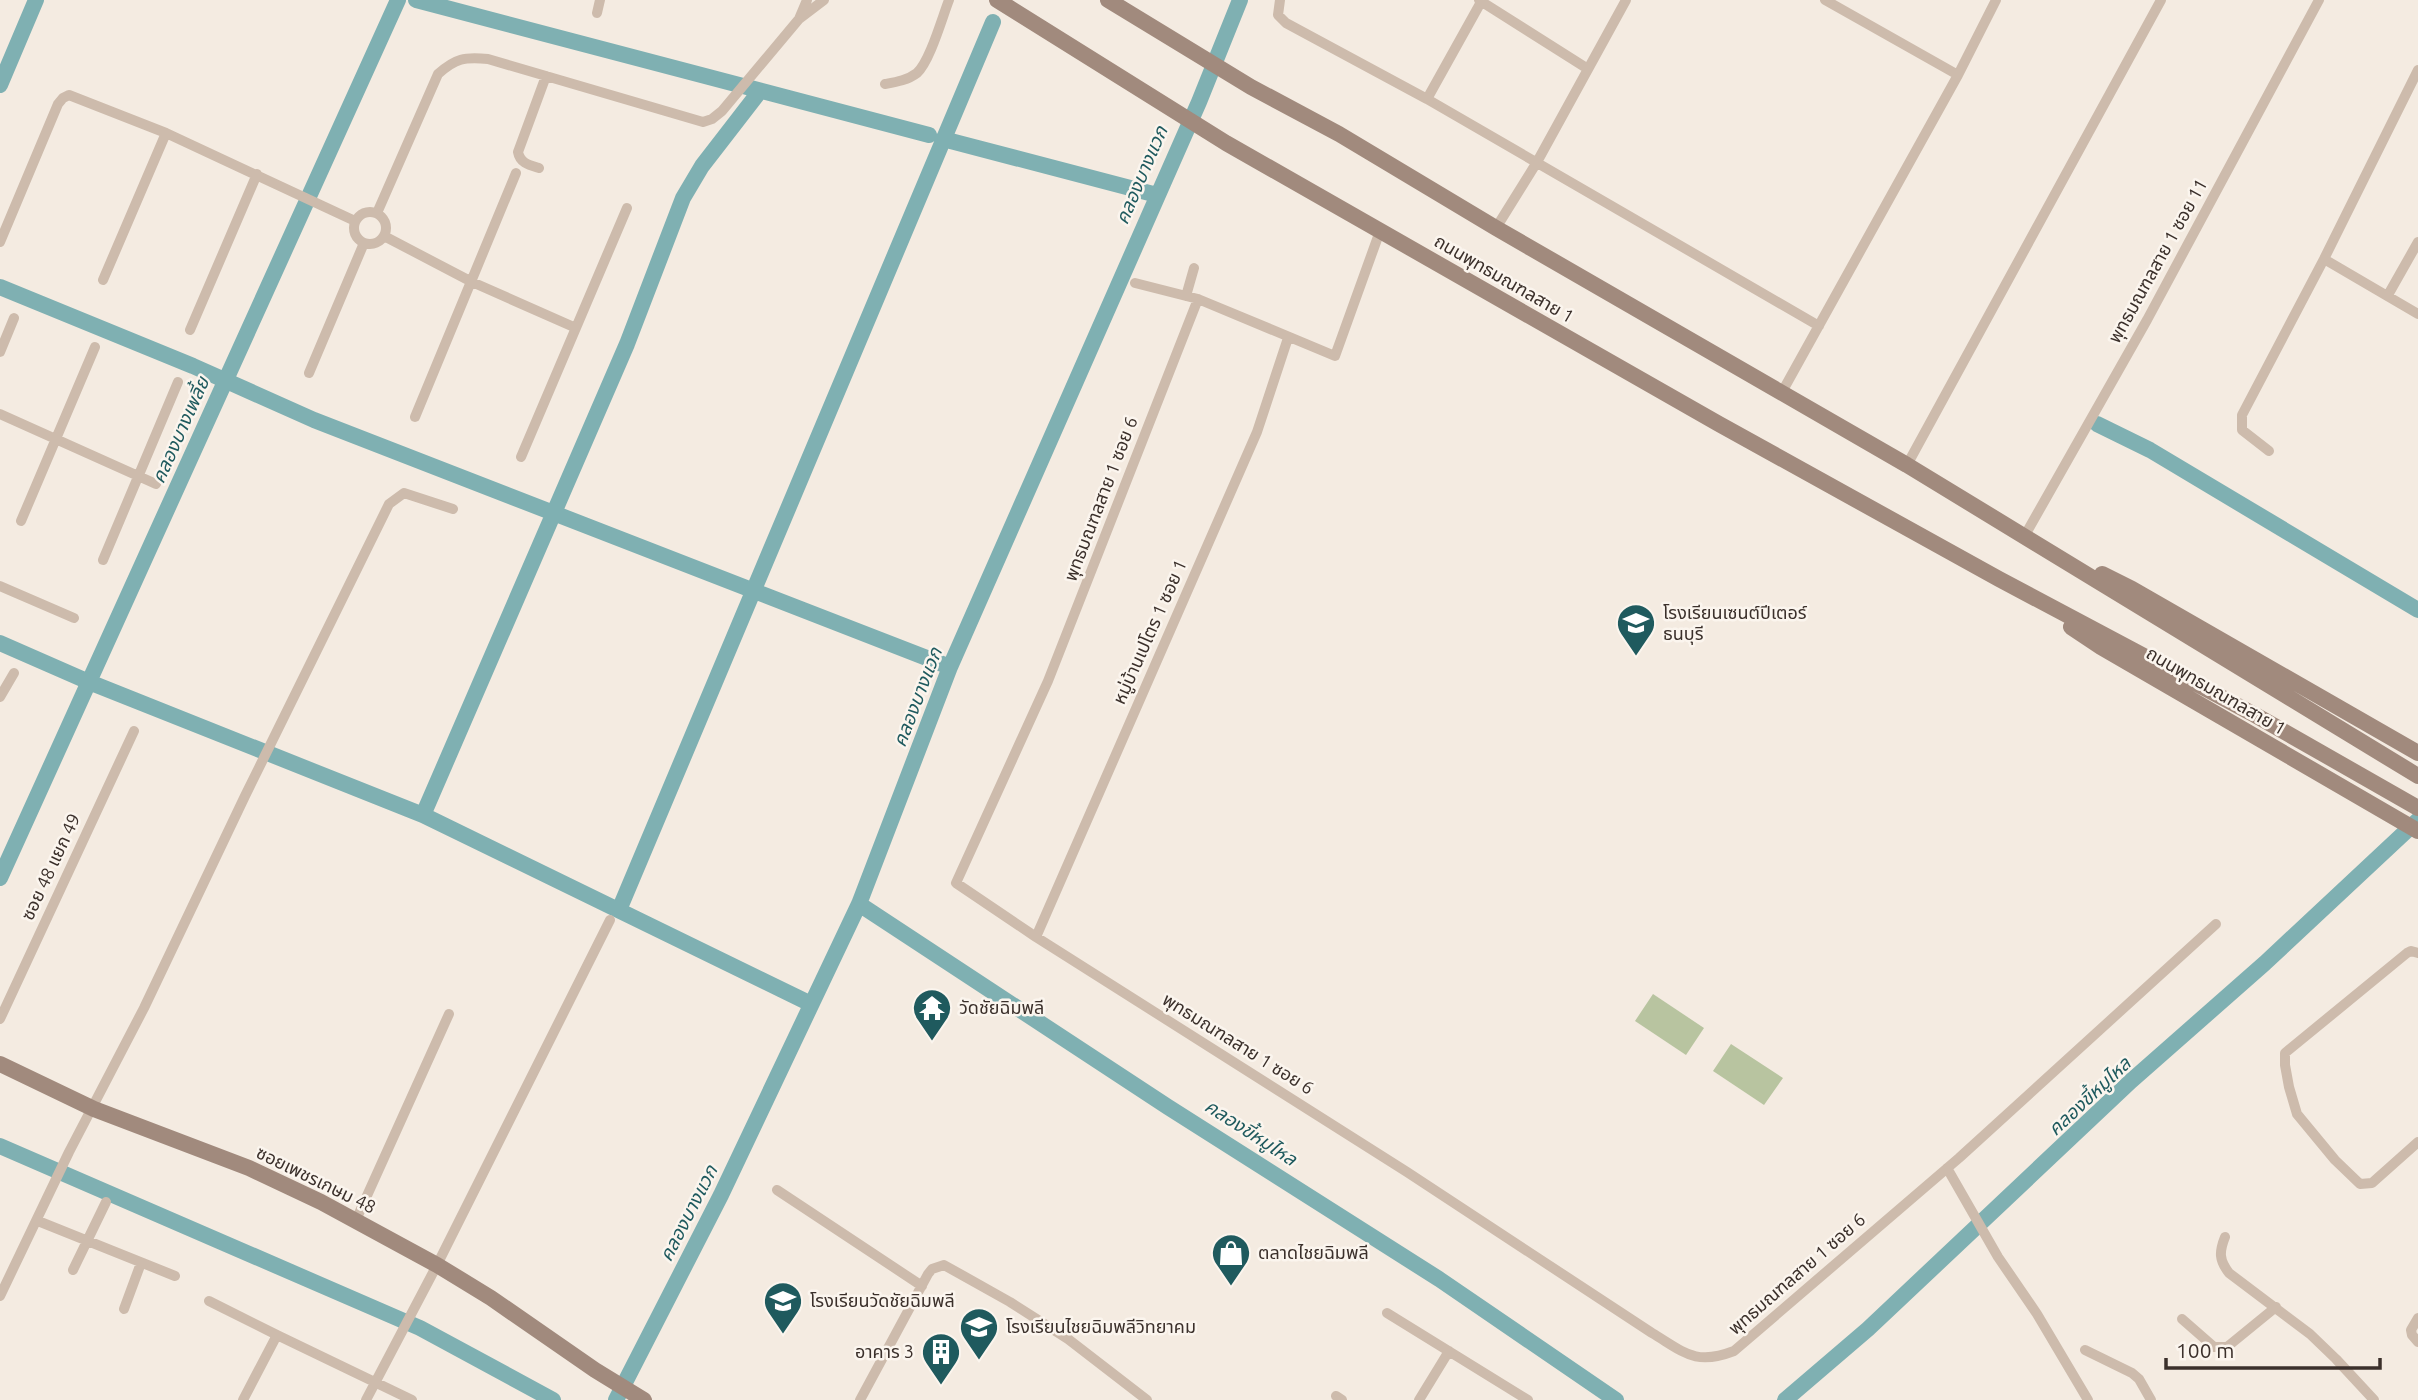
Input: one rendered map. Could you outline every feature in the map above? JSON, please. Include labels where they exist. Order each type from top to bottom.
[{"type":"main road","name":"ถนนพุทธมณฑลสาย 1","points":[[997,0],[1226,143],[1719,424],[1999,579],[2255,715],[2412,805]]},
{"type":"main road","name":"ถนนพุทธมณฑลสาย 1","points":[[1108,0],[1251,87],[1339,134],[1496,228],[1907,465],[2418,776]]},
{"type":"main road","name":"ถนนพุทธมณฑลสาย 1","points":[[2024,537],[2132,589],[2418,753]]},
{"type":"main road","name":"ถนนพุทธมณฑลสาย 1","points":[[1999,579],[2101,647],[2418,831]]},
{"type":"main road","name":"ซอยเพชรเกษม 48","points":[[0,1064],[94,1109],[249,1168],[356,1220],[491,1298],[642,1399]]},
{"type":"street","points":[[597,13],[600,0]]},
{"type":"street","points":[[799,19],[807,0]]},
{"type":"street","points":[[377,213],[438,74],[452,61],[467,57],[488,59],[703,122],[712,119],[735,96],[799,19],[824,0]]},
{"type":"street","points":[[885,84],[905,80],[917,72],[925,60],[950,0]]},
{"type":"street","points":[[1280,0],[1278,15],[1286,23],[1427,99],[1819,326]]},
{"type":"street","points":[[1496,228],[1537,162],[1626,0]]},
{"type":"street","points":[[1825,0],[1958,75]]},
{"type":"street","points":[[1782,392],[1958,75],[1996,0]]},
{"type":"street","points":[[1907,465],[2161,0]]},
{"type":"street","name":"พุทธมณฑลสาย 1 ซอย 11","points":[[2024,537],[2147,320],[2319,0]]},
{"type":"street","points":[[1427,99],[1480,1],[1588,69]]},
{"type":"street","points":[[2269,451],[2242,430],[2242,415],[2324,259],[2418,70]]},
{"type":"street","points":[[539,169],[525,163],[519,158],[518,152],[546,76]]},
{"type":"street","points":[[0,242],[58,104],[69,94],[166,133],[355,221]]},
{"type":"street","points":[[103,280],[166,133]]},
{"type":"street","points":[[415,417],[516,173]]},
{"type":"street","points":[[190,330],[257,174]]},
{"type":"street","points":[[521,457],[627,208]]},
{"type":"street","points":[[365,213],[377,213],[386,226],[384,236],[375,244],[363,243],[354,234],[355,221],[365,213]]},
{"type":"street","points":[[1135,283],[1198,299],[1335,356],[1380,231]]},
{"type":"street","points":[[384,236],[472,282],[576,328]]},
{"type":"street","points":[[2388,295],[2418,242]]},
{"type":"street","points":[[309,373],[363,243]]},
{"type":"street","points":[[2324,259],[2418,314]]},
{"type":"street","points":[[1186,296],[1194,268]]},
{"type":"street","name":"พุทธมณฑลสาย 1 ซอย 6","points":[[1198,299],[1048,681],[956,883],[1036,937],[1407,1172],[1651,1333],[1701,1359],[1716,1358],[1734,1351],[1947,1168],[2216,924]]},
{"type":"street","points":[[0,352],[14,318]]},
{"type":"street","name":"หมู่บ้านเปโตร 1 ซอย 1","points":[[1036,937],[1257,432],[1288,338]]},
{"type":"street","points":[[21,521],[95,347]]},
{"type":"street","points":[[103,560],[178,383]]},
{"type":"street","points":[[0,414],[156,484]]},
{"type":"street","points":[[0,1296],[390,504],[404,494],[453,509]]},
{"type":"street","points":[[0,586],[75,618]]},
{"type":"street","points":[[0,697],[13,673]]},
{"type":"street","name":"ซอย 48 แยก 49","points":[[0,1019],[134,731]]},
{"type":"street","points":[[366,1400],[438,1265],[610,920]]},
{"type":"street","points":[[2418,953],[2407,953],[2285,1053],[2285,1065],[2297,1114],[2335,1160],[2360,1184],[2372,1183],[2418,1142]]},
{"type":"street","points":[[356,1220],[449,1014]]},
{"type":"street","points":[[1947,1168],[1998,1257],[2038,1314],[2088,1400]]},
{"type":"street","points":[[777,1190],[922,1286]]},
{"type":"street","points":[[73,1270],[106,1202]]},
{"type":"street","points":[[38,1221],[174,1276]]},
{"type":"street","points":[[2225,1237],[2220,1250],[2221,1261],[2229,1273],[2276,1307],[2336,1359],[2374,1400]]},
{"type":"street","points":[[124,1309],[141,1263]]},
{"type":"street","points":[[860,1400],[922,1286],[937,1265],[958,1271],[1068,1339],[1147,1400]]},
{"type":"street","points":[[209,1301],[412,1400]]},
{"type":"street","points":[[2182,1319],[2214,1347],[2220,1349],[2227,1348],[2276,1307]]},
{"type":"street","points":[[1387,1313],[1528,1400]]},
{"type":"street","points":[[2418,1318],[2411,1330],[2418,1342]]},
{"type":"street","points":[[243,1400],[277,1335]]},
{"type":"street","points":[[2085,1350],[2133,1373],[2151,1400]]},
{"type":"street","points":[[1419,1400],[1449,1351]]},
{"type":"green space","points":[[1653,994],[1704,1028],[1686,1055],[1635,1021]]},
{"type":"green space","points":[[1731,1044],[1783,1078],[1764,1105],[1713,1071]]},
{"type":"waterway","points":[[0,85],[36,0]]},
{"type":"waterway","name":"คลองบางเพลี้ย","points":[[0,878],[398,0]]},
{"type":"waterway","points":[[416,0],[929,135]]},
{"type":"waterway","name":"คลองบางแวก","points":[[616,1400],[721,1195],[859,904],[950,667],[1199,102],[1240,0]]},
{"type":"waterway","points":[[619,910],[993,22]]},
{"type":"waterway","points":[[423,815],[627,344],[683,198],[702,166],[760,91]]},
{"type":"waterway","points":[[943,139],[1157,195]]},
{"type":"waterway","points":[[0,287],[193,366],[314,420],[950,667]]},
{"type":"waterway","points":[[2097,424],[2150,450],[2418,610]]},
{"type":"waterway","points":[[0,643],[89,682],[423,815],[811,1004]]},
{"type":"waterway","name":"คลองขี้หมูไหล","points":[[1785,1400],[1868,1329],[2131,1081],[2265,963],[2418,820]]},
{"type":"waterway","name":"คลองขี้หมูไหล","points":[[859,904],[1168,1107],[1439,1279],[1616,1400]]},
{"type":"waterway","points":[[0,1146],[420,1328],[553,1400]]},
{"type":"place","name":"โรงเรียนเซนต์ปีเตอร์ ธนบุรี","points":[[1636,657]]},
{"type":"place","name":"วัดชัยฉิมพลี","points":[[932,1042]]},
{"type":"place","name":"ตลาดไชยฉิมพลี","points":[[1231,1287]]},
{"type":"place","name":"โรงเรียนวัดชัยฉิมพลี","points":[[783,1335]]},
{"type":"place","name":"โรงเรียนไชยฉิมพลีวิทยาคม","points":[[979,1361]]},
{"type":"place","name":"อาคาร 3","points":[[941,1386]]}]
